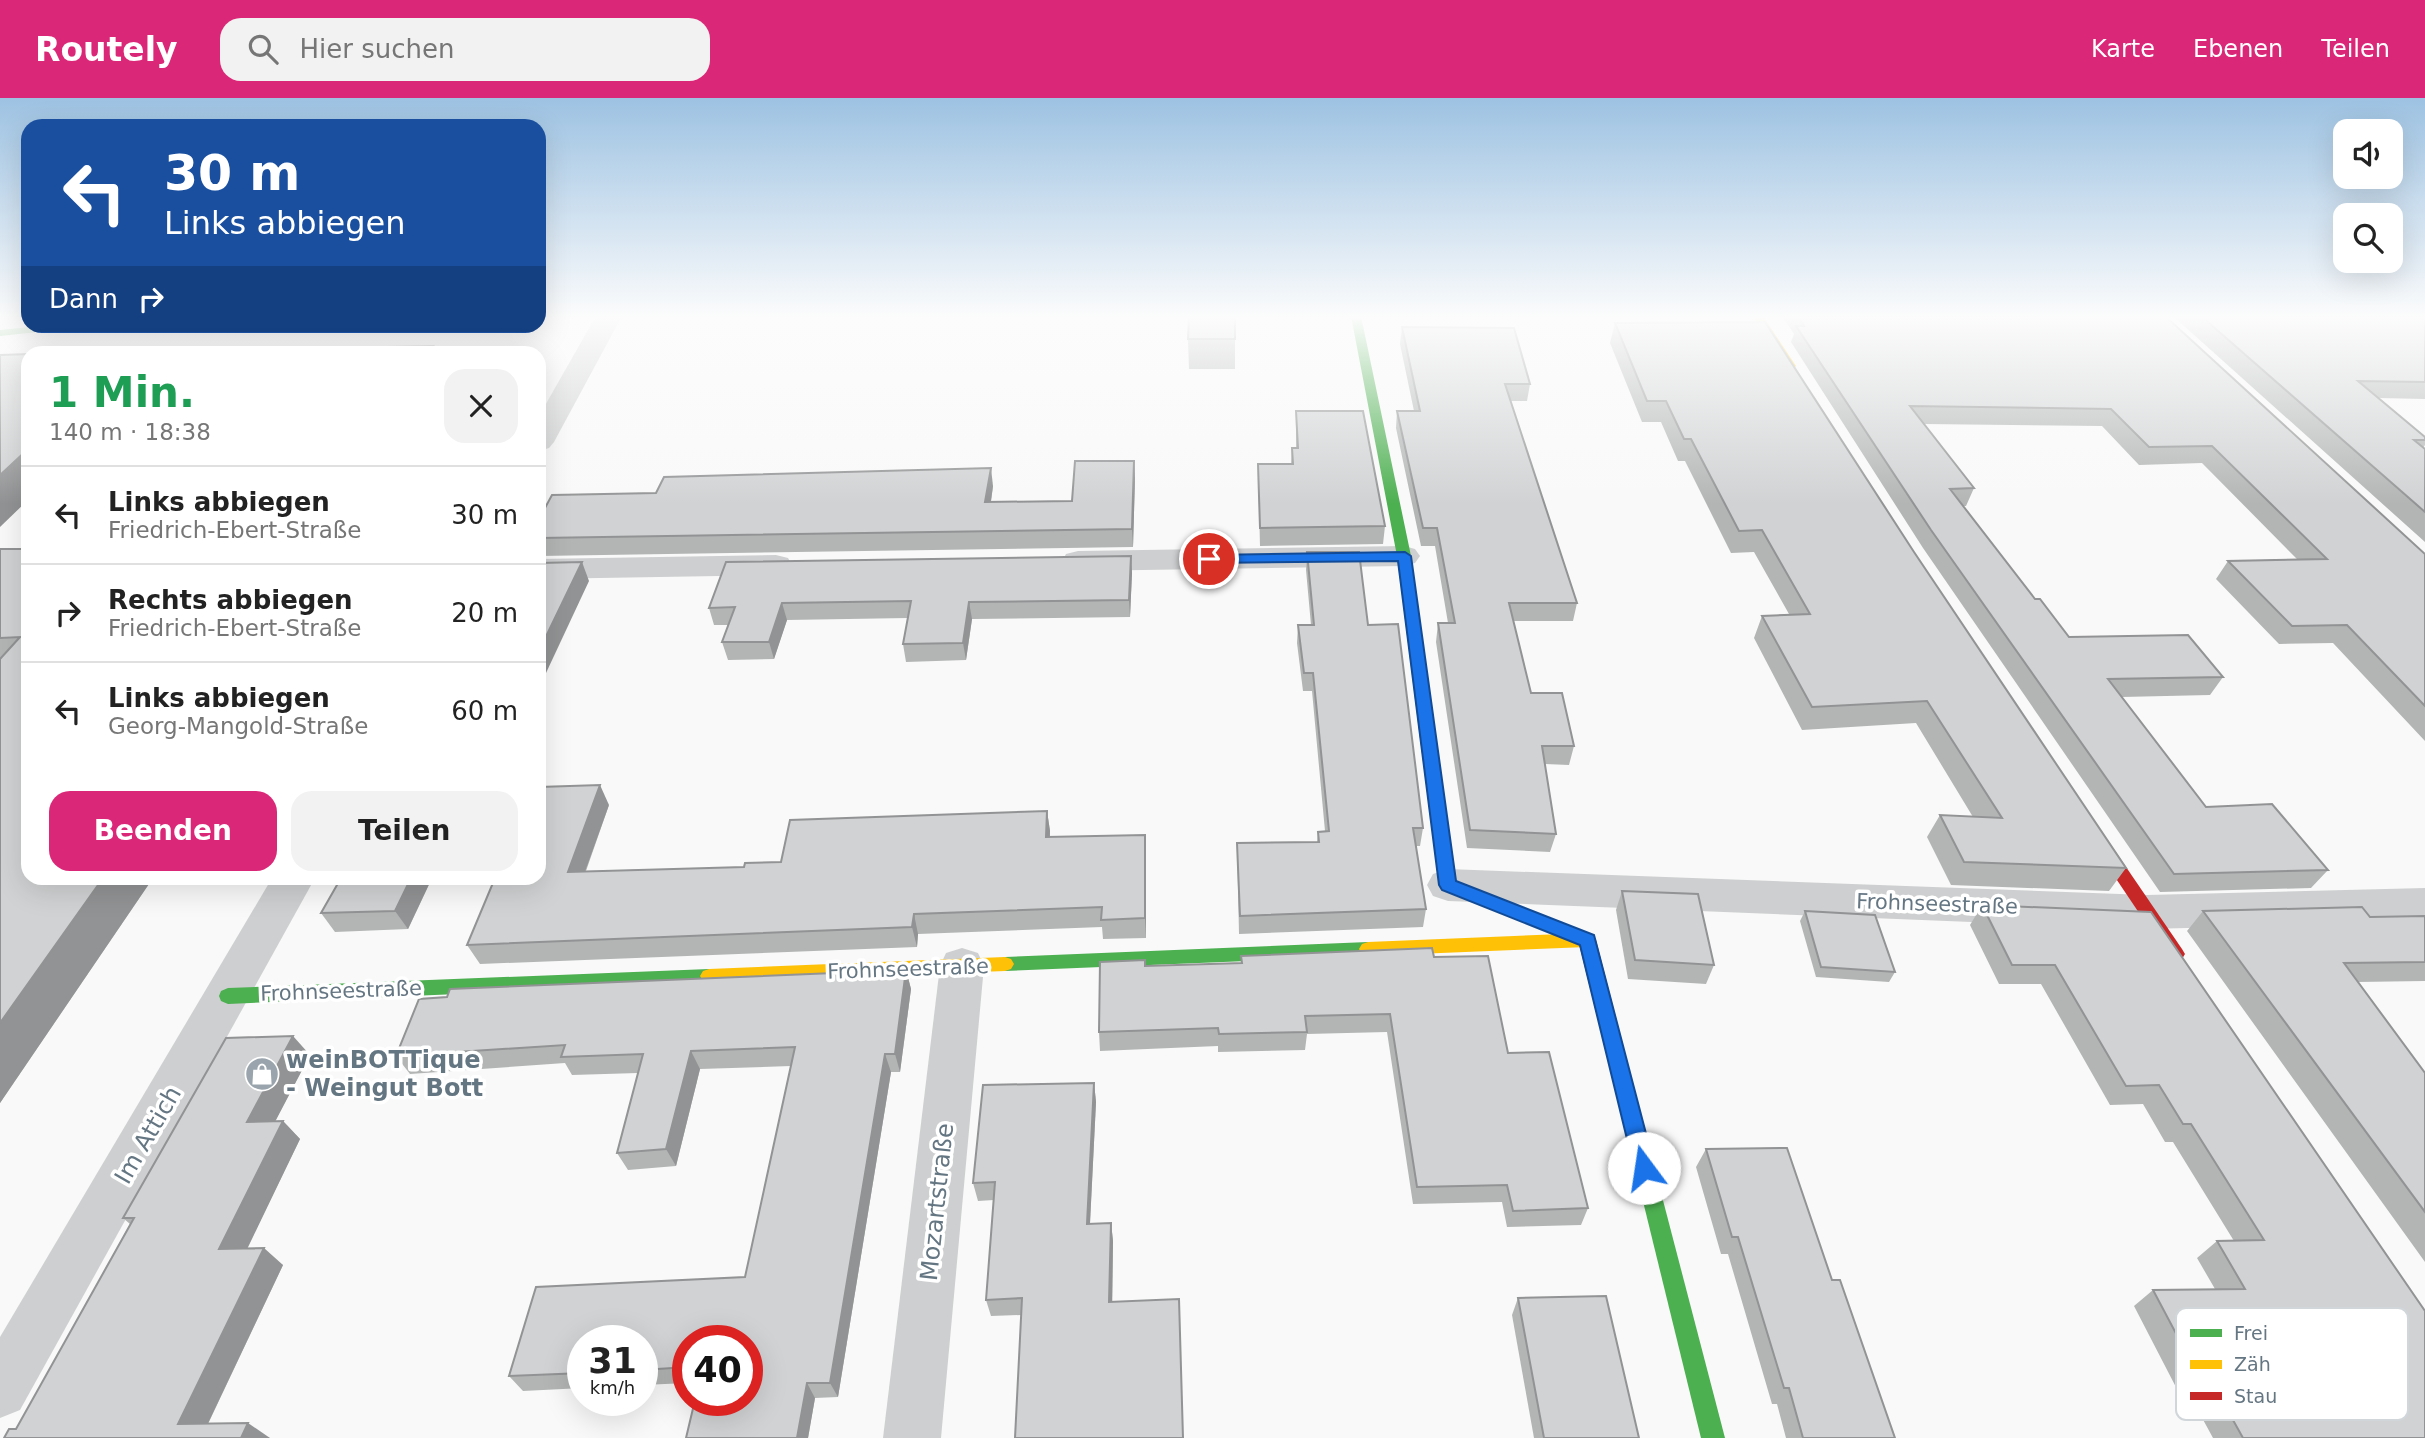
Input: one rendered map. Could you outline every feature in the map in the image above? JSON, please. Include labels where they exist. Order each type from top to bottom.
[{"type":"street","points":[[546,429],[574,379]]},
{"type":"street","points":[[1369,379],[1405,556],[1448,885],[1587,940],[1713,1438]]},
{"type":"street","points":[[1042,562],[1405,556]]},
{"type":"street","points":[[546,569],[804,565]]},
{"type":"street","points":[[2087,821],[2187,969]]},
{"type":"street","name":"Im Attich","points":[[0,1390],[290,885]]},
{"type":"street","name":"Frohnseestraße","points":[[1448,885],[2147,912],[2425,905]]},
{"type":"street","name":"Frohnseestraße","points":[[228,996],[1587,940]]},
{"type":"street","name":"Mozartstraße","points":[[912,1438],[962,967]]},
{"type":"building","points":[[0,379],[21,379],[21,456],[0,475]]},
{"type":"building","points":[[1413,379],[1528,379],[1530,384],[1505,384],[1577,603],[1509,603],[1531,693],[1562,693],[1574,746],[1542,746],[1556,834],[1470,830],[1438,623],[1455,623],[1437,528],[1423,528],[1397,411],[1420,411]]},
{"type":"building","points":[[1638,379],[1802,379],[1914,552],[2126,868],[1964,862],[1940,815],[2002,818],[1927,701],[1812,707],[1762,616],[1810,614],[1762,530],[1739,531],[1691,439],[1684,439],[1666,401],[1647,401]]},
{"type":"building","points":[[1831,379],[2233,379],[2425,554],[2425,706],[2347,625],[2292,626],[2228,561],[2327,559],[2212,446],[2149,447],[2111,409],[1910,406],[1974,488],[1950,489],[2035,599],[2040,599],[2069,637],[2188,635],[2223,677],[2108,679],[2206,807],[2272,804],[2328,870],[2174,874],[1931,530]]},
{"type":"building","points":[[2272,379],[2425,379],[2425,382],[2358,381],[2425,437],[2425,440],[2414,440],[2425,449],[2425,512]]},
{"type":"building","points":[[1296,411],[1363,411],[1385,526],[1260,528],[1258,464],[1293,464],[1292,448],[1298,448]]},
{"type":"building","points":[[1075,461],[1134,461],[1132,529],[546,538],[546,506],[552,495],[656,493],[664,477],[991,468],[985,502],[1072,501]]},
{"type":"building","points":[[0,549],[21,549],[21,885],[98,885],[0,1023],[0,659],[20,637],[0,638]]},
{"type":"building","points":[[1307,552],[1359,552],[1368,625],[1398,624],[1423,828],[1413,828],[1426,909],[1240,916],[1237,843],[1319,842],[1318,832],[1329,831],[1313,673],[1304,673],[1298,625],[1314,625]]},
{"type":"building","points":[[1131,556],[1129,600],[969,602],[963,643],[903,644],[911,601],[782,603],[769,642],[722,642],[735,607],[709,608],[726,562]]},
{"type":"building","points":[[582,562],[546,637],[546,563]]},
{"type":"building","points":[[600,785],[568,872],[744,867],[745,863],[781,862],[790,820],[1047,811],[1046,837],[1145,835],[1145,918],[1101,920],[1102,907],[914,914],[912,927],[467,945],[492,885],[546,885],[546,787]]},
{"type":"building","points":[[337,885],[408,885],[395,911],[321,913]]},
{"type":"building","points":[[1622,891],[1698,894],[1714,965],[1635,960]]},
{"type":"building","points":[[1982,905],[2151,912],[2425,1311],[2425,1438],[2243,1438],[2233,1420],[2408,1420],[2408,1308],[2176,1308],[2176,1334],[2153,1290],[2245,1289],[2217,1241],[2264,1240],[2191,1124],[2183,1124],[2159,1085],[2126,1086],[2055,965],[2012,965]]},
{"type":"building","points":[[2362,907],[2370,917],[2425,916],[2425,962],[2344,963],[2425,1073],[2425,1212],[2203,911]]},
{"type":"building","points":[[1805,911],[1875,915],[1895,972],[1821,967]]},
{"type":"building","points":[[1432,948],[1434,957],[1488,956],[1508,1053],[1549,1052],[1588,1208],[1513,1211],[1507,1185],[1417,1187],[1390,1014],[1305,1016],[1307,1032],[1219,1034],[1218,1028],[1099,1032],[1100,962],[1145,960],[1145,966],[1242,963],[1241,956]]},
{"type":"building","points":[[906,970],[895,1054],[885,1054],[830,1383],[807,1383],[797,1438],[686,1438],[691,1416],[763,1416],[763,1325],[672,1325],[672,1368],[658,1369],[658,1325],[567,1325],[567,1374],[509,1376],[536,1287],[745,1277],[795,1047],[691,1051],[666,1149],[617,1153],[643,1054],[561,1057],[565,1045],[396,1056],[419,999],[447,997],[450,989]]},
{"type":"building","points":[[293,1036],[247,1122],[283,1121],[219,1249],[264,1248],[178,1424],[248,1423],[241,1438],[4,1438],[9,1429],[16,1429],[134,1218],[123,1218],[226,1038]]},
{"type":"building","points":[[1094,1083],[1087,1224],[1111,1223],[1109,1302],[1179,1299],[1183,1438],[1015,1438],[1022,1298],[986,1300],[995,1182],[973,1183],[983,1085]]},
{"type":"building","points":[[1787,1148],[1832,1280],[1840,1280],[1895,1438],[1803,1438],[1789,1388],[1784,1388],[1738,1237],[1732,1237],[1706,1149]]},
{"type":"building","points":[[1606,1296],[1639,1438],[1544,1438],[1518,1298]]},
{"type":"traffic: fast","points":[[1369,379],[1404,556],[1426,723]]},
{"type":"traffic: fast","points":[[1005,964],[1368,949]]},
{"type":"traffic: fast","points":[[228,996],[709,976]]},
{"type":"traffic: fast","points":[[1649,1185],[1713,1438]]},
{"type":"traffic: slow","points":[[1368,949],[1587,940]]},
{"type":"traffic: slow","points":[[709,976],[1005,964]]},
{"type":"traffic: jam","points":[[1426,723],[1448,885],[1587,940],[1649,1185]]},
{"type":"traffic: jam","points":[[2092,830],[2176,954]]},
{"type":"place","name":"weinBOTTique - Weingut Bott","points":[[262,1074]]},
{"type":"route","points":[[1209,559],[1405,556],[1448,885],[1587,940],[1644,1168]]}]
